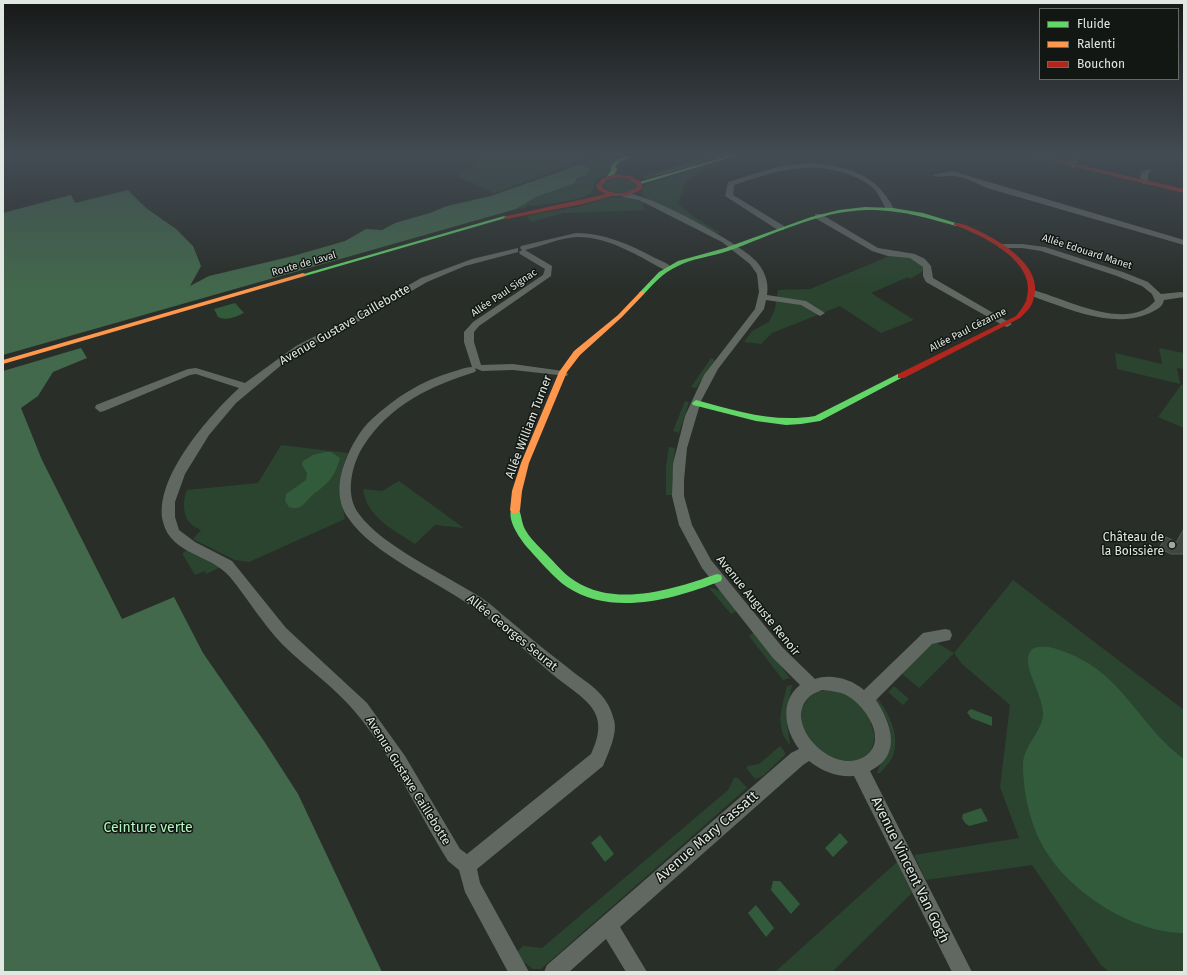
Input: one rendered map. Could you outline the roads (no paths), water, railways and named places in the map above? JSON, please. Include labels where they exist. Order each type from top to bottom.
[{"type":"street","points":[[513,215],[568,202]]},
{"type":"street","name":"Route de Laval","points":[[3,362],[513,215],[585,202]]},
{"type":"street","points":[[661,202],[750,258],[761,274],[763,297],[803,303],[820,313]]},
{"type":"street","points":[[738,202],[781,228]]},
{"type":"street","points":[[885,202],[890,209]]},
{"type":"street","points":[[1043,202],[1184,243]]},
{"type":"street","points":[[733,246],[818,216],[850,209],[890,209],[942,218],[978,232],[1002,246],[1023,267],[1032,283],[1034,293],[1081,310],[1110,316],[1127,316],[1150,310],[1158,305],[1159,297],[1172,297],[1181,294]]},
{"type":"street","points":[[818,216],[876,250],[904,254],[920,259],[927,266],[926,276],[929,280],[1007,324]]},
{"type":"street","name":"Avenue Gustave Caillebotte","points":[[467,865],[454,855],[380,731],[360,707],[344,689],[316,667],[286,638],[230,566],[189,545],[175,535],[170,525],[168,506],[171,490],[189,454],[216,417],[247,387],[268,370],[300,348],[361,317],[410,287],[456,267],[486,257],[521,250],[566,237],[592,235],[613,241],[668,268]]},
{"type":"street","name":"Allée William Turner","points":[[717,578],[680,590],[656,594],[629,598],[603,596],[574,586],[529,543],[515,514],[516,494],[524,468],[568,363],[619,317],[668,268],[733,246]]},
{"type":"street","name":"Allée Edouard Manet","points":[[1002,246],[1032,246],[1049,251],[1135,280],[1151,288],[1159,297]]},
{"type":"street","name":"Allée Paul Signac","points":[[477,368],[469,342],[469,332],[476,324],[547,276],[549,272],[549,268],[521,250]]},
{"type":"street","name":"Allée Paul Cézanne","points":[[696,402],[774,423],[802,424],[832,412],[1007,324],[1024,312],[1030,304],[1034,293]]},
{"type":"street","name":"Avenue Auguste Renoir","points":[[763,297],[759,309],[710,375],[696,402],[683,438],[678,483],[681,510],[692,538],[717,578],[784,660],[812,686]]},
{"type":"street","name":"Allée Georges Seurat","points":[[467,865],[597,760],[604,745],[607,721],[599,702],[586,689],[566,676],[477,602],[398,554],[369,533],[353,516],[347,502],[345,478],[355,450],[370,427],[393,406],[417,390],[444,378],[477,368],[513,367],[563,374]]},
{"type":"street","points":[[100,408],[188,372],[196,371],[247,387]]},
{"type":"street","points":[[869,696],[928,638],[945,635]]},
{"type":"street","points":[[822,683],[837,684],[869,696],[880,721],[883,739],[880,750],[874,760],[859,768],[837,768],[825,764],[810,752],[796,731],[793,714],[795,703],[800,694],[812,686],[822,683]]},
{"type":"street","name":"Avenue Mary Cassatt","points":[[554,972],[797,759],[810,752]]},
{"type":"street","name":"Avenue Vincent Van Gogh","points":[[859,768],[962,972]]},
{"type":"street","points":[[467,865],[471,886],[519,972]]},
{"type":"street","points":[[607,924],[637,972]]},
{"type":"place","name":"Château de la Boissière","points":[[1172,545]]},
{"type":"park label","name":"Ceinture verte","points":[[148,828]]}]
